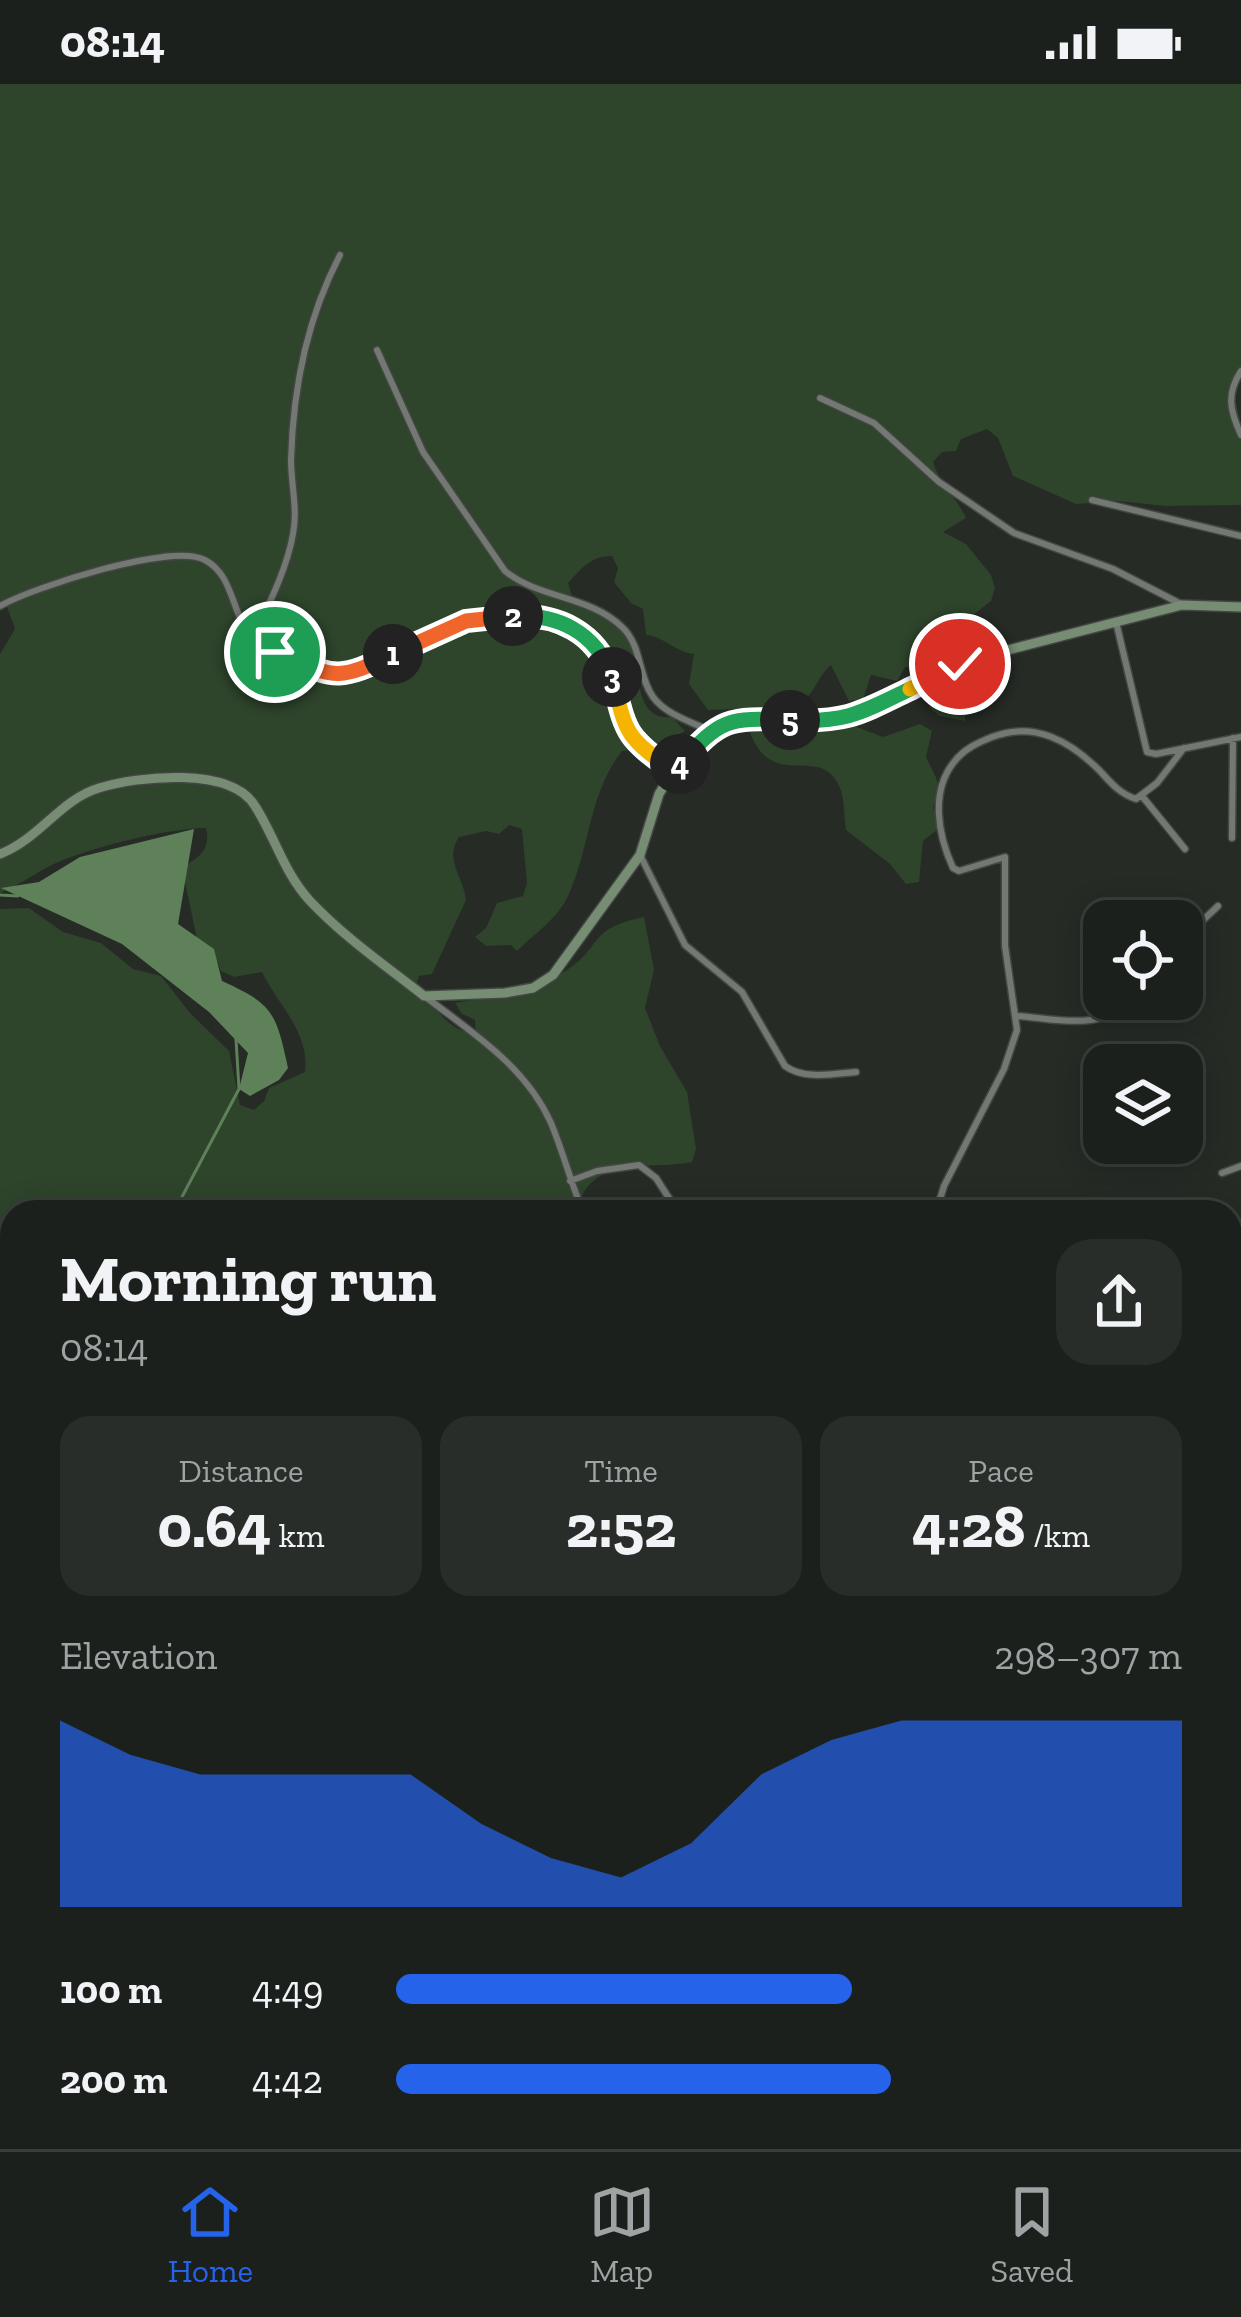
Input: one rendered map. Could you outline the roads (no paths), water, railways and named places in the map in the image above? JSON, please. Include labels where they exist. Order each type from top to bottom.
[{"type":"street","points":[[252,637],[293,535],[295,407],[312,318],[340,255]]},
{"type":"street","points":[[376,350],[423,452],[505,571],[518,582],[574,599],[614,621],[633,641],[653,698],[710,731]]},
{"type":"street","points":[[1241,371],[1230,394],[1230,410],[1241,435]]},
{"type":"street","points":[[820,398],[874,423],[939,482],[1014,533],[1113,569],[1182,605]]},
{"type":"street","points":[[1092,500],[1241,536]]},
{"type":"street","points":[[0,606],[64,581],[189,554],[215,566],[252,637],[324,674],[340,676],[466,621],[500,616],[554,618],[572,627],[604,656],[633,742],[673,771]]},
{"type":"street","points":[[424,996],[505,993],[544,983],[576,947],[640,855],[659,794],[710,731],[740,718],[833,722],[974,659],[1182,605],[1241,607]]},
{"type":"street","points":[[1115,621],[1144,747],[1151,754],[1237,738],[1232,838]]},
{"type":"street","points":[[940,1200],[1004,1069],[1017,1030],[1008,984],[1005,857],[959,871],[953,868],[942,831],[940,782],[961,752],[1000,734],[1029,730],[1059,738],[1131,798],[1142,796],[1157,783],[1184,748]]},
{"type":"street","points":[[0,854],[27,842],[74,801],[102,786],[191,778],[230,784],[255,804],[290,876],[310,901],[511,1064],[551,1123],[578,1200]]},
{"type":"street","points":[[1142,796],[1185,849]]},
{"type":"street","points":[[640,855],[685,945],[742,992],[785,1066],[810,1075],[856,1072]]},
{"type":"street","points":[[1203,920],[1218,906]]},
{"type":"street","points":[[1017,1016],[1096,1020]]},
{"type":"street","points":[[570,1181],[597,1171],[639,1165],[656,1178],[670,1200]]},
{"type":"street","points":[[1222,1173],[1241,1166]]},
{"type":"waterway","points":[[0,895],[18,896]]},
{"type":"waterway","points":[[180,1200],[239,1089],[236,1039]]}]
